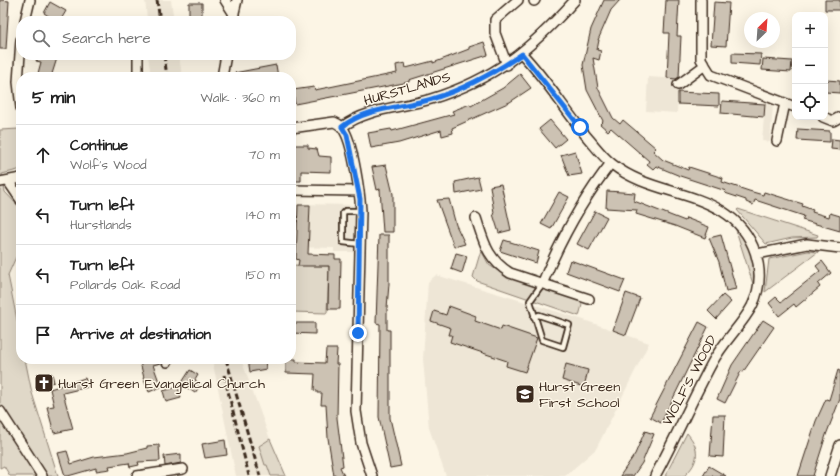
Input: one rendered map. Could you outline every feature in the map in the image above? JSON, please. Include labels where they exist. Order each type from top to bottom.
[{"type":"street","points":[[26,16],[30,0]]},
{"type":"street","points":[[225,0],[232,16]]},
{"type":"street","points":[[233,16],[237,0]]},
{"type":"street","points":[[504,11],[506,0]]},
{"type":"street","points":[[507,64],[495,33],[495,20],[518,0]]},
{"type":"street","name":"HURSTLANDS","points":[[342,127],[358,116],[431,99],[462,88],[507,64],[522,54],[575,0]]},
{"type":"street","points":[[701,0],[701,59],[711,75],[792,106]]},
{"type":"street","name":"WOLF'S WOOD","points":[[522,54],[610,163],[641,181],[710,205],[723,212],[743,229],[752,242],[757,254],[759,265],[758,285],[751,307],[718,352],[655,476]]},
{"type":"street","points":[[19,72],[20,60]]},
{"type":"street","points":[[138,60],[138,72]]},
{"type":"street","points":[[223,72],[225,60]]},
{"type":"street","points":[[678,85],[705,65]]},
{"type":"street","points":[[777,141],[785,103]]},
{"type":"street","points":[[828,119],[833,121],[840,117]]},
{"type":"street","points":[[296,127],[328,121],[338,123],[347,135],[361,211],[356,411],[361,443],[372,476]]},
{"type":"street","points":[[542,284],[575,216],[610,163]]},
{"type":"street","points":[[4,181],[16,179]]},
{"type":"street","points":[[4,181],[16,194]]},
{"type":"street","points":[[296,190],[358,191]]},
{"type":"street","points":[[476,218],[491,258],[498,266],[510,273],[589,299]]},
{"type":"street","points":[[757,254],[807,244],[840,248]]},
{"type":"street","points":[[0,411],[42,476]]},
{"type":"street","points":[[830,476],[840,445]]},
{"type":"street","points":[[136,476],[184,469]]},
{"type":"lane","points":[[360,244],[343,242],[343,213],[345,211],[361,211]]},
{"type":"lane","points":[[534,317],[539,315],[569,324],[563,347],[542,340],[534,317],[530,301],[542,284]]},
{"type":"shaded area","points":[[145,0],[171,0],[173,16],[147,16]]},
{"type":"shaded area","points":[[149,60],[180,60],[181,72],[150,72]]},
{"type":"shaded area","points":[[648,77],[679,79],[677,113],[646,111]]},
{"type":"shaded area","points":[[765,104],[773,105],[770,142],[762,141]]},
{"type":"shaded area","points":[[16,129],[16,170],[2,174],[5,192],[16,204],[16,257],[8,275],[16,315],[16,364],[26,364],[32,393],[58,476],[10,476],[4,466],[0,468],[0,130]]},
{"type":"shaded area","points":[[297,204],[356,205],[356,252],[334,252],[334,248],[296,247]]},
{"type":"shaded area","points":[[738,209],[818,235],[817,237],[792,238],[766,244],[737,210]]},
{"type":"shaded area","points":[[735,227],[745,240],[751,254],[754,268],[753,284]]},
{"type":"shaded area","points":[[481,250],[489,265],[509,278],[579,300],[582,305],[579,316],[477,281],[473,277]]},
{"type":"shaded area","points":[[808,251],[818,252],[765,292],[769,259]]},
{"type":"shaded area","points":[[296,265],[329,266],[327,313],[296,312]]},
{"type":"shaded area","name":"Hurst Green First School","points":[[436,275],[584,320],[649,343],[596,449],[565,476],[446,476],[429,428],[423,359],[428,282]]},
{"type":"shaded area","points":[[213,364],[243,364],[270,439],[259,446],[271,476],[236,476]]},
{"type":"shaded area","points":[[687,433],[696,450],[693,465],[684,476],[665,476]]},
{"type":"shaded area","points":[[270,439],[286,476],[271,476],[267,465],[265,465],[259,446]]},
{"type":"building","points":[[0,0],[9,1],[6,49],[0,49]]},
{"type":"building","points":[[604,0],[620,0],[611,10],[598,40],[597,50],[601,51],[599,60],[593,58],[598,88],[613,118],[620,124],[623,120],[656,148],[653,151],[663,160],[688,170],[689,167],[723,178],[722,182],[749,191],[763,195],[764,192],[803,204],[802,206],[813,210],[812,212],[829,217],[830,213],[840,216],[840,231],[802,220],[804,216],[755,200],[753,205],[746,202],[746,200],[725,193],[726,191],[680,176],[656,166],[653,169],[647,164],[649,161],[611,128],[608,131],[600,124],[603,121],[587,90],[583,65],[591,29]]},
{"type":"building","points":[[666,0],[679,0],[677,36],[681,36],[679,77],[676,79],[667,78],[669,33],[664,33]]},
{"type":"building","points":[[825,0],[840,0],[840,10],[825,10]]},
{"type":"building","points":[[50,2],[66,11],[63,16],[48,16],[44,13]]},
{"type":"building","points":[[714,2],[729,3],[726,46],[711,45]]},
{"type":"building","points":[[189,3],[202,3],[202,16],[189,16]]},
{"type":"building","points":[[484,42],[488,55],[409,80],[409,82],[296,104],[296,90],[314,87],[315,90],[397,73],[396,65],[405,63],[406,68],[433,61],[433,63],[469,49],[469,47]]},
{"type":"building","points":[[732,53],[761,54],[760,65],[732,63]]},
{"type":"building","points":[[763,59],[792,61],[791,72],[762,70]]},
{"type":"building","points":[[56,60],[53,72],[38,72],[41,62],[36,61]]},
{"type":"building","points":[[276,65],[277,72],[239,72]]},
{"type":"building","points":[[520,74],[531,88],[510,102],[452,128],[453,133],[442,136],[441,130],[399,143],[371,148],[368,133],[391,129],[392,131],[454,114],[452,111],[470,104],[471,106],[503,88]]},
{"type":"building","points":[[828,80],[840,81],[840,93],[828,92]]},
{"type":"building","points":[[678,92],[719,94],[719,106],[678,104]]},
{"type":"building","points":[[722,101],[765,104],[764,117],[721,113]]},
{"type":"building","points":[[550,120],[566,139],[555,148],[539,129]]},
{"type":"building","points":[[798,129],[830,131],[830,142],[797,140]]},
{"type":"building","points":[[832,139],[840,140],[840,150],[831,149]]},
{"type":"building","points":[[296,145],[308,145],[308,148],[317,149],[319,156],[331,157],[331,172],[301,171],[301,181],[296,181]]},
{"type":"building","points":[[575,151],[582,174],[569,176],[561,155]]},
{"type":"building","points":[[386,165],[393,194],[393,232],[383,232],[380,189],[377,190],[372,167]]},
{"type":"building","points":[[478,177],[481,189],[456,194],[455,182]]},
{"type":"building","points":[[501,184],[511,230],[499,233],[493,214],[490,186]]},
{"type":"building","points":[[607,191],[635,193],[634,201],[685,221],[686,218],[709,227],[705,238],[675,226],[636,214],[637,210],[606,208]]},
{"type":"building","points":[[559,192],[569,197],[551,229],[541,224]]},
{"type":"building","points":[[449,199],[456,225],[465,244],[454,247],[437,200]]},
{"type":"building","points":[[298,205],[310,205],[308,254],[335,255],[335,259],[341,259],[340,309],[328,309],[329,266],[298,266],[299,260],[296,259]]},
{"type":"building","points":[[595,211],[607,217],[589,250],[577,244]]},
{"type":"building","points":[[379,235],[389,235],[387,330],[390,330],[390,418],[401,466],[390,468],[379,417],[380,324],[376,323]]},
{"type":"building","points":[[721,235],[736,289],[726,291],[719,262],[709,238]]},
{"type":"building","points":[[504,240],[539,251],[536,263],[500,251]]},
{"type":"building","points":[[456,253],[467,256],[462,273],[451,269]]},
{"type":"building","points":[[570,260],[625,280],[620,292],[566,272]]},
{"type":"building","points":[[822,261],[831,273],[818,284],[820,287],[796,307],[794,304],[779,316],[769,303],[776,297],[781,302],[820,271],[816,266]]},
{"type":"building","points":[[626,293],[640,298],[626,335],[613,330]]},
{"type":"building","points":[[723,295],[731,302],[716,319],[708,311]]},
{"type":"building","points":[[449,306],[476,316],[475,321],[501,330],[502,326],[537,338],[525,372],[506,366],[507,361],[450,342],[452,335],[449,335],[451,328],[431,321],[434,311],[446,315]]},
{"type":"building","points":[[763,320],[774,327],[743,372],[741,371],[725,403],[717,399],[732,365]]},
{"type":"building","points":[[699,322],[708,327],[661,423],[650,417]]},
{"type":"building","points":[[296,323],[315,323],[315,334],[296,333]]},
{"type":"building","points":[[326,349],[337,349],[337,418],[343,466],[340,467],[344,476],[334,476],[328,438],[326,405],[321,405],[322,393],[317,393],[317,391],[314,390],[315,374],[286,373],[286,364],[296,364],[296,362],[325,363]]},
{"type":"building","points":[[140,364],[157,364],[153,365],[161,387],[149,392]]},
{"type":"building","points":[[249,364],[266,364],[266,369],[250,372]]},
{"type":"building","points":[[566,364],[588,370],[584,387],[562,380]]},
{"type":"building","points":[[190,370],[198,375],[195,380],[201,384],[195,393],[181,384]]},
{"type":"building","points":[[838,370],[840,371],[840,399],[826,435],[813,476],[798,476],[816,421],[826,399],[829,400]]},
{"type":"building","points":[[52,374],[54,382],[42,386],[39,377]]},
{"type":"building","points":[[85,378],[88,387],[63,393],[73,429],[54,433],[47,407],[54,406],[50,389]]},
{"type":"building","points":[[178,387],[181,398],[166,402],[163,391]]},
{"type":"building","points":[[713,415],[725,415],[723,457],[710,456]]},
{"type":"building","points":[[645,431],[654,434],[642,463],[633,476],[620,476],[635,454]]},
{"type":"building","points":[[225,440],[227,455],[205,458],[202,444]]},
{"type":"building","points":[[159,445],[160,461],[138,462],[139,465],[130,467],[129,463],[109,466],[110,469],[96,471],[96,468],[68,476],[65,476],[58,453],[67,451],[71,464],[94,457],[127,453],[147,448],[147,446]]},
{"type":"building","points":[[181,454],[181,463],[165,466],[164,456]]},
{"type":"building","points":[[709,466],[726,476],[703,476]]},
{"type":"railway","points":[[157,0],[159,16]]},
{"type":"railway","points":[[165,60],[166,72]]},
{"type":"railway","points":[[227,364],[260,476]]},
{"type":"railway","points":[[224,375],[249,476]]},
{"type":"place","name":"Hurst Green Evangelical Church","points":[[44,383]]},
{"type":"place","name":"Hurst Green First School","points":[[525,394]]},
{"type":"route","points":[[358,333],[361,211],[347,135],[342,127],[358,116],[431,99],[462,88],[490,74],[522,54],[580,127]]}]
